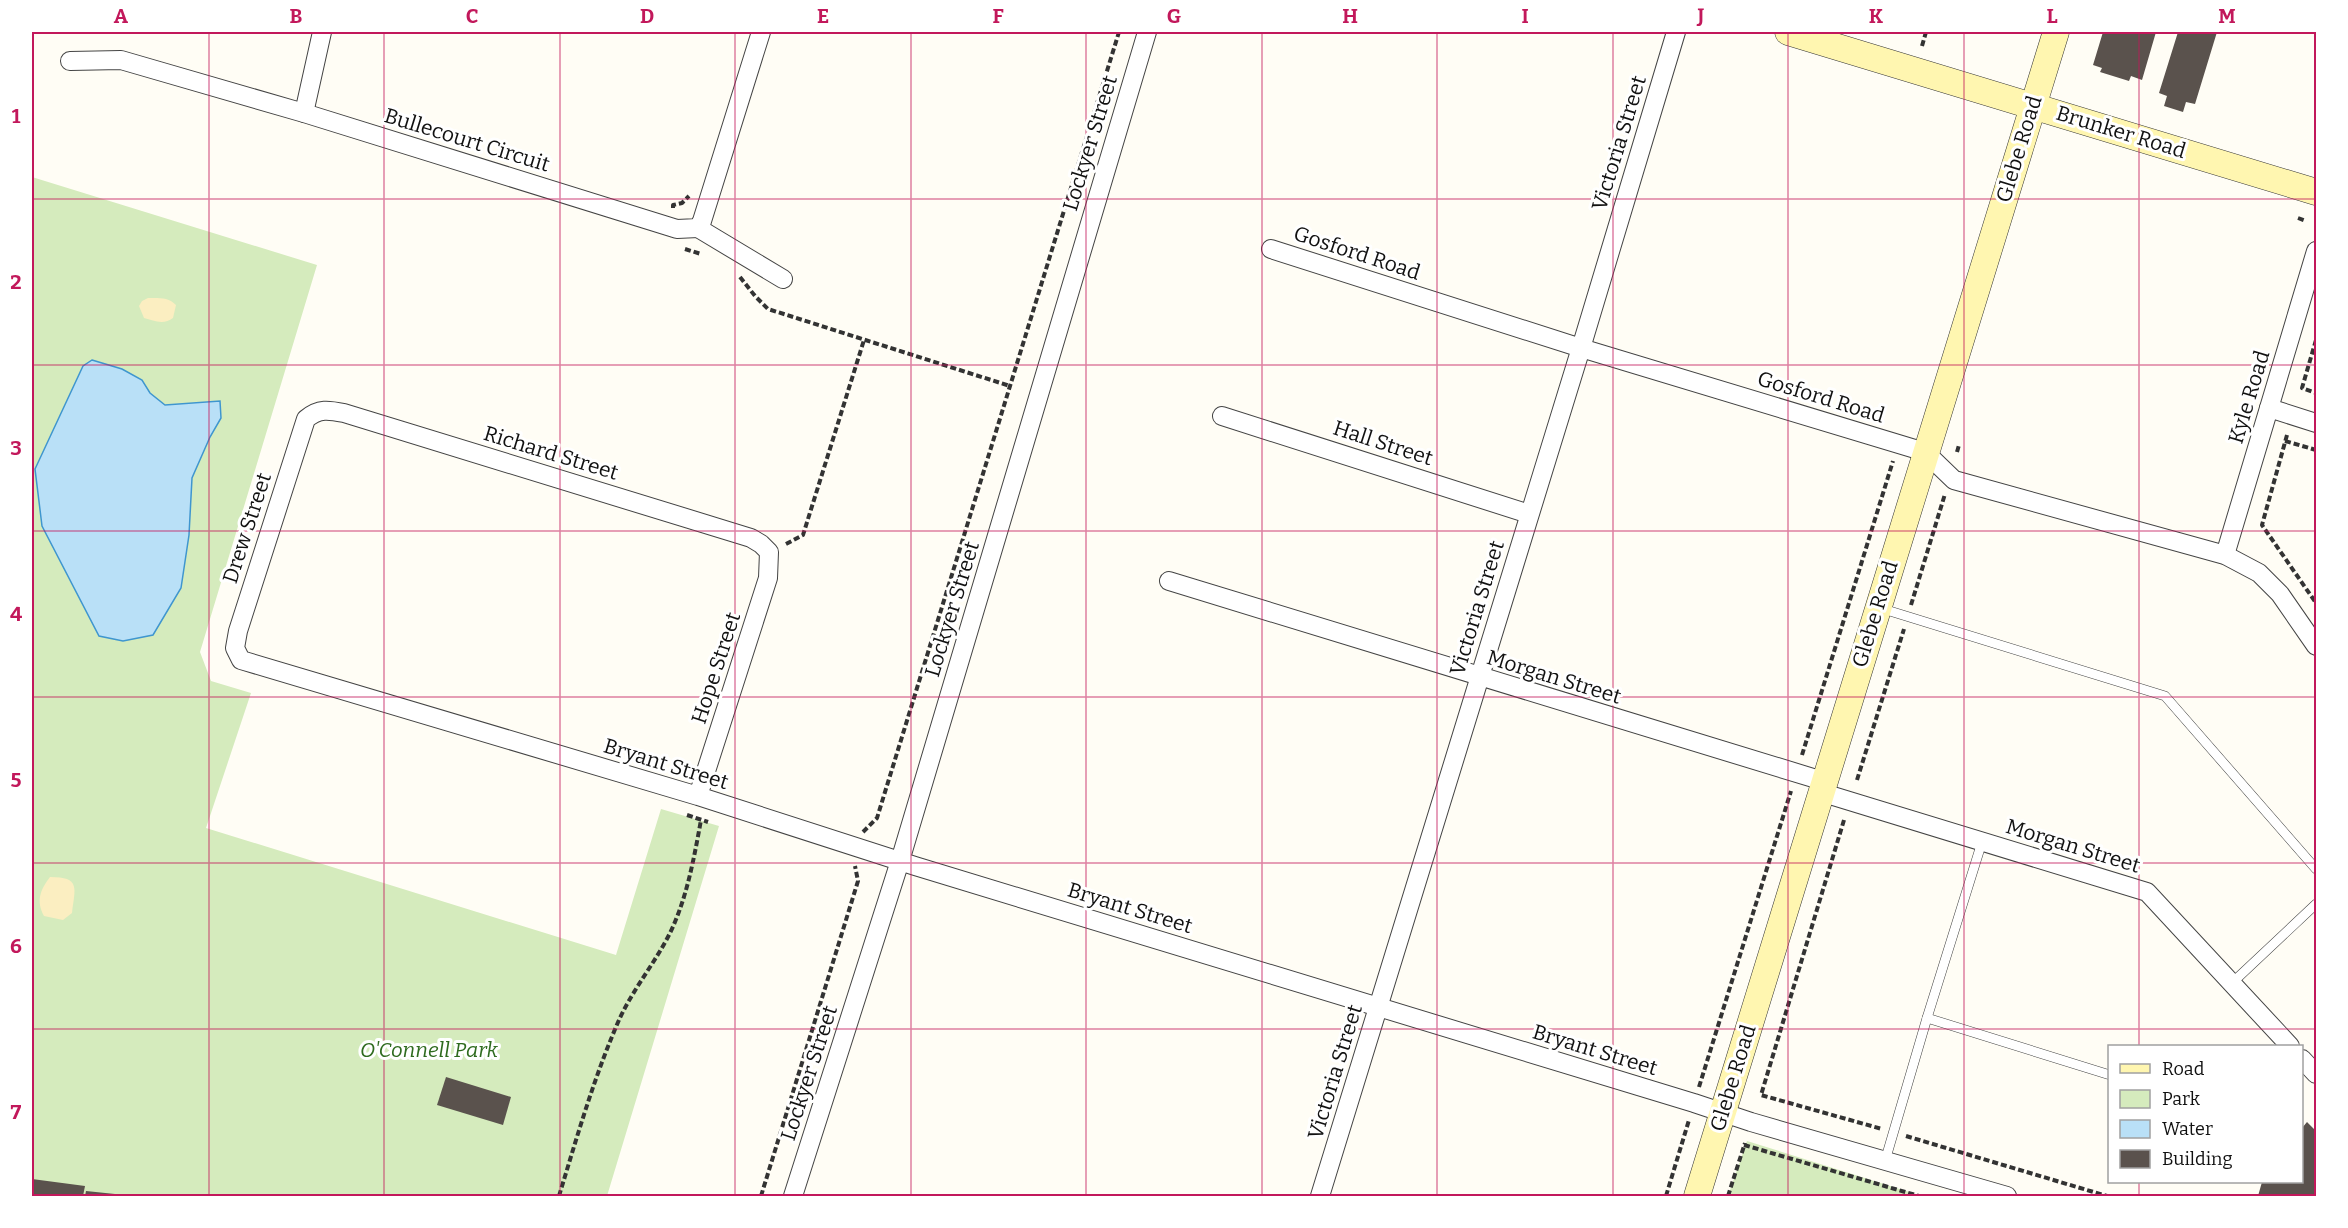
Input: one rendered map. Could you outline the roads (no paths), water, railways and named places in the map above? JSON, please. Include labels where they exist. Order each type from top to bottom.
[{"type":"main road","name":"Brunker Road","points":[[1788,32],[2316,192]]},
{"type":"main road","name":"Glebe Road","points":[[1697,1197],[2056,32]]},
{"type":"street","points":[[304,113],[322,32]]},
{"type":"street","points":[[698,228],[702,222],[761,32]]},
{"type":"street","name":"Lockyer Street","points":[[793,1197],[900,861],[1147,32]]},
{"type":"street","name":"Victoria Street","points":[[1320,1197],[1676,32]]},
{"type":"street","name":"Bullecourt Circuit","points":[[70,61],[121,60],[304,113],[677,229],[698,228],[783,279]]},
{"type":"street","name":"Gosford Road","points":[[1271,249],[1581,348],[1925,452],[1954,480],[2225,555],[2259,573],[2280,594],[2316,646]]},
{"type":"street","name":"Kyle Road","points":[[2225,555],[2316,251]]},
{"type":"street","points":[[2269,408],[2316,423]]},
{"type":"street","name":"Richard Street","points":[[315,412],[328,410],[344,413],[728,531],[761,544],[769,552]]},
{"type":"street","name":"Drew Street","points":[[242,660],[234,648],[238,631],[302,428],[306,419],[315,412]]},
{"type":"street","name":"Hall Street","points":[[1222,416],[1529,514]]},
{"type":"street","name":"Hope Street","points":[[698,796],[768,578],[769,552]]},
{"type":"street","name":"Morgan Street","points":[[1169,581],[1822,787],[1982,842],[2147,892],[2288,1045]]},
{"type":"street","name":"Bryant Street","points":[[242,660],[698,796],[900,861],[1694,1103],[1722,1114],[2007,1197]]},
{"type":"street","points":[[2303,1061],[2316,1074]]},
{"type":"lane","points":[[1878,608],[2165,696],[2316,869]]},
{"type":"lane","points":[[1885,1161],[1982,842]]},
{"type":"lane","points":[[2232,983],[2316,904]]},
{"type":"lane","points":[[1927,1018],[2108,1074]]},
{"type":"water","points":[[92,360],[122,369],[142,380],[150,393],[165,405],[220,401],[221,418],[192,478],[189,535],[181,588],[153,635],[123,641],[99,636],[42,526],[35,469],[83,366]]},
{"type":"park label","name":"O'Connell Park","points":[[429,1050]]}]
